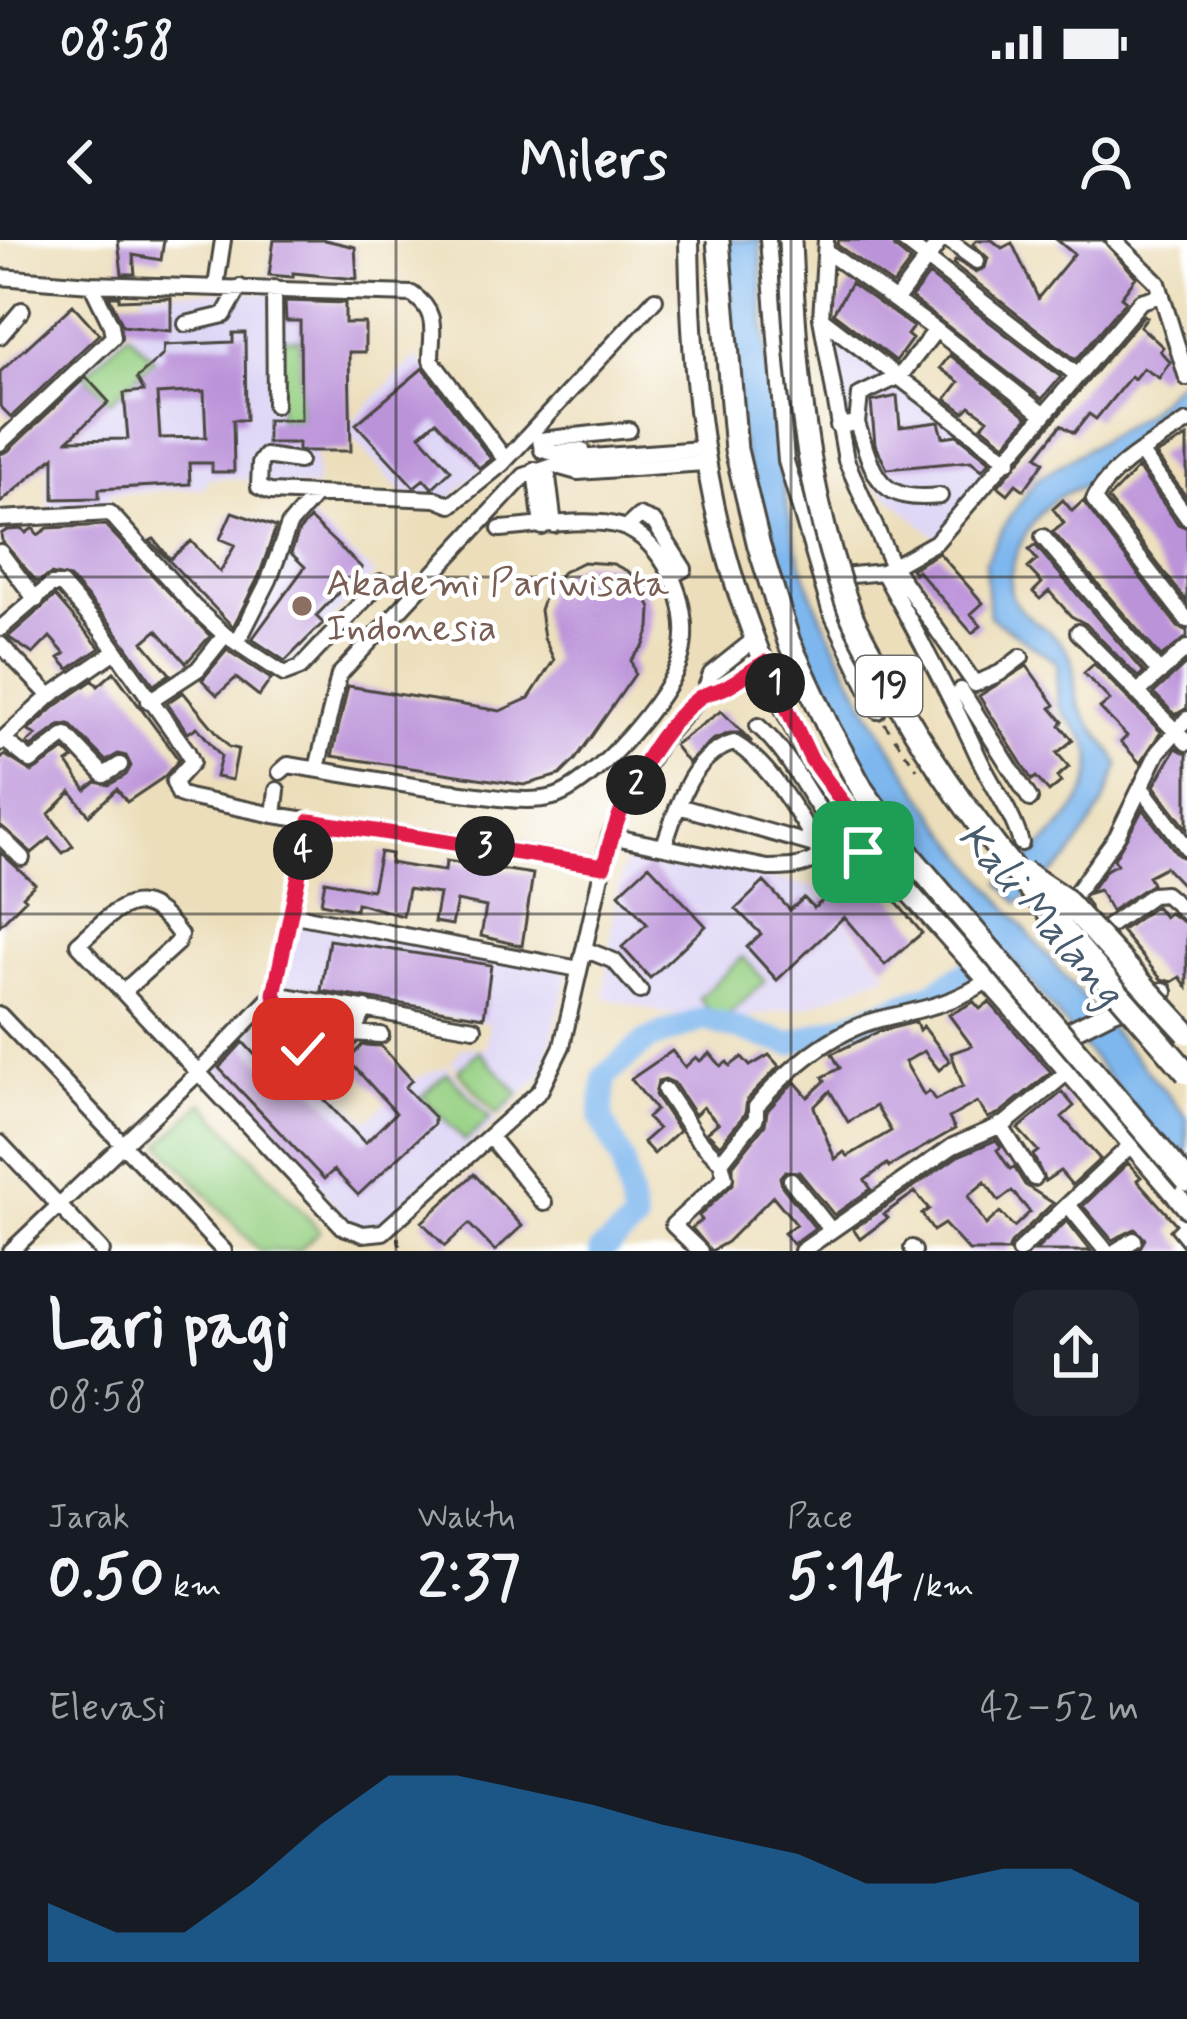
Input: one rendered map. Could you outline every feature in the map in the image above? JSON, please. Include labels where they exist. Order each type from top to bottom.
[{"type":"highway","name":"19","points":[[718,240],[736,450],[789,642],[829,729],[863,791],[911,857],[1187,1180]]},
{"type":"highway","name":"19","points":[[790,240],[795,358],[813,486],[850,612],[909,723],[971,820],[1187,1073]]},
{"type":"highway","points":[[1008,864],[1063,898],[1187,1033]]},
{"type":"main road","points":[[689,240],[694,389],[722,544],[765,662],[811,759],[876,848],[959,948],[1187,1208]]},
{"type":"main road","points":[[984,976],[1003,981],[1057,1038],[1117,1112],[1127,1138]]},
{"type":"main road","points":[[1057,1038],[1155,993],[1187,1018]]},
{"type":"street","points":[[216,286],[223,240]]},
{"type":"street","points":[[769,240],[786,460],[830,610],[878,711]]},
{"type":"street","points":[[903,240],[1077,374]]},
{"type":"street","points":[[896,300],[945,240],[977,261]]},
{"type":"street","points":[[1114,240],[1158,283],[1186,376]]},
{"type":"street","points":[[826,246],[1044,415]]},
{"type":"street","points":[[826,246],[821,319],[846,460],[888,569],[1030,799]]},
{"type":"street","points":[[0,277],[412,295],[422,301],[435,328],[431,360],[504,458]]},
{"type":"street","points":[[0,443],[112,337],[92,284]]},
{"type":"street","points":[[186,324],[224,315],[240,287]]},
{"type":"street","points":[[274,287],[275,405]]},
{"type":"street","points":[[820,578],[888,569],[936,542],[1141,301],[1162,295]]},
{"type":"street","points":[[298,461],[265,456],[259,487],[270,492],[436,499],[451,505],[496,470],[655,299]]},
{"type":"street","points":[[0,336],[22,310]]},
{"type":"street","points":[[773,322],[821,319],[1009,461]]},
{"type":"street","points":[[936,330],[900,376],[860,395],[857,423],[871,466],[891,492],[909,500],[940,496]]},
{"type":"street","points":[[1187,422],[1099,490],[1095,505],[1187,620]]},
{"type":"street","points":[[838,426],[857,423]]},
{"type":"street","points":[[629,430],[540,440],[542,450],[554,454],[702,452]]},
{"type":"street","points":[[317,769],[339,675],[524,476],[547,468],[578,472],[702,452]]},
{"type":"street","points":[[1141,453],[1187,518]]},
{"type":"street","points":[[547,468],[548,526]]},
{"type":"street","points":[[149,701],[231,639],[269,580],[289,525],[316,494]]},
{"type":"street","points":[[0,519],[110,513],[168,582],[231,639],[280,673],[294,671],[381,582]]},
{"type":"street","points":[[280,772],[288,765],[409,787],[515,800],[550,798],[567,791],[637,726],[681,658],[684,632],[671,575],[650,545],[626,528],[500,529]]},
{"type":"street","points":[[1043,537],[1160,673]]},
{"type":"street","points":[[0,552],[36,600]]},
{"type":"street","points":[[888,569],[961,688],[981,764],[1010,809],[1021,843]]},
{"type":"street","points":[[0,629],[59,582],[116,651],[190,758],[189,767],[174,782],[179,794],[274,815],[604,866]]},
{"type":"street","points":[[1078,632],[1187,743]]},
{"type":"street","points":[[124,991],[177,943],[177,930],[152,907],[123,904],[78,944],[343,1227],[363,1234],[383,1232],[528,1106],[547,1078],[562,1046],[610,836],[660,742],[704,694],[711,674],[756,638]]},
{"type":"street","points":[[0,644],[50,696]]},
{"type":"street","points":[[116,651],[50,696],[2,741],[32,761],[67,735],[104,775],[120,765]]},
{"type":"street","points":[[1137,693],[1185,654]]},
{"type":"street","points":[[961,688],[1000,674],[1021,657]]},
{"type":"street","points":[[704,694],[723,689],[765,662]]},
{"type":"street","points":[[1155,993],[1072,898],[1105,854],[1173,730],[1187,719]]},
{"type":"street","points":[[758,726],[776,741],[839,838],[853,851],[876,848]]},
{"type":"street","points":[[610,836],[768,868],[792,868],[818,858],[818,846],[770,776],[734,743],[718,747],[696,768],[664,844]]},
{"type":"street","points":[[274,815],[277,790]]},
{"type":"street","points":[[1143,790],[1187,848]]},
{"type":"street","points":[[678,806],[818,846]]},
{"type":"street","points":[[11,1251],[274,994],[310,821]]},
{"type":"street","points":[[0,836],[22,858]]},
{"type":"street","points":[[1102,931],[1152,895],[1166,894],[1187,913]]},
{"type":"street","points":[[290,914],[579,969]]},
{"type":"street","points":[[584,949],[614,961],[640,992]]},
{"type":"street","points":[[722,1162],[756,1118],[756,1107],[798,1064],[876,1020],[914,1014],[973,991],[984,976]]},
{"type":"street","points":[[274,994],[474,1028]]},
{"type":"street","points":[[274,994],[296,1039],[316,1062],[332,1060],[367,1008]]},
{"type":"street","points":[[0,1015],[224,1251]]},
{"type":"street","points":[[352,1033],[382,1035]]},
{"type":"street","points":[[802,1251],[953,1146],[1000,1125],[1069,1071]]},
{"type":"street","points":[[665,1090],[697,1138],[722,1162],[725,1178],[674,1225],[700,1251]]},
{"type":"street","points":[[1000,1125],[1034,1178]]},
{"type":"street","points":[[490,1137],[544,1203]]},
{"type":"street","points":[[1019,1251],[1069,1206],[1127,1138]]},
{"type":"street","points":[[0,1143],[102,1251]]},
{"type":"street","points":[[791,1180],[830,1229]]},
{"type":"street","points":[[1069,1206],[1106,1251]]},
{"type":"street","points":[[1116,1251],[1134,1240]]},
{"type":"shaded area","points":[[143,291],[315,293],[317,488],[248,484],[247,478],[207,479],[205,488],[109,494],[109,508],[48,509],[47,460],[87,424],[57,393],[124,331],[143,325]]},
{"type":"shaded area","points":[[842,337],[1008,461],[938,539],[877,487],[854,453],[834,345]]},
{"type":"shaded area","points":[[416,356],[502,451],[450,499],[404,495],[345,429]]},
{"type":"shaded area","name":"Akademi Pariwisata Indonesia","points":[[306,514],[375,574],[281,673],[244,639]]},
{"type":"shaded area","points":[[630,847],[818,888],[889,973],[809,1006],[721,1022],[604,997],[615,899]]},
{"type":"shaded area","points":[[293,918],[569,971],[543,1073],[502,1116],[451,1062],[463,1047],[486,1048],[489,1023],[280,991]]},
{"type":"shaded area","points":[[263,1016],[367,1121],[412,1080],[447,1066],[498,1120],[378,1228],[354,1225],[209,1066]]},
{"type":"green space","points":[[128,333],[154,359],[111,401],[85,375]]},
{"type":"green space","points":[[277,339],[300,339],[301,420],[279,420]]},
{"type":"green space","points":[[743,957],[765,981],[721,1022],[699,998]]},
{"type":"green space","points":[[479,1051],[519,1094],[497,1114],[458,1071]]},
{"type":"green space","points":[[447,1073],[490,1118],[465,1141],[422,1096]]},
{"type":"green space","points":[[203,1102],[320,1231],[298,1251],[259,1251],[161,1144]]},
{"type":"water","points":[[726,240],[760,240],[775,434],[788,510],[801,563],[839,653],[880,729],[959,846],[1187,1117],[1187,1173],[908,833],[821,696],[779,594],[740,435]]},
{"type":"water","points":[[1187,373],[1187,405],[1104,475],[1050,503],[1030,527],[1015,557],[1013,599],[1067,650],[1078,703],[1119,765],[1102,807],[1069,858],[1018,903],[1000,883],[1074,811],[1090,775],[1091,756],[1059,703],[1057,662],[989,616],[985,563],[1003,527],[1037,479],[1144,414]]},
{"type":"building","points":[[118,240],[164,240],[161,260],[133,255],[135,274],[122,274]]},
{"type":"building","points":[[274,240],[325,240],[355,247],[357,279],[269,275]]},
{"type":"building","points":[[839,240],[892,240],[911,261],[893,285],[837,245]]},
{"type":"building","points":[[992,240],[1002,248],[1012,243],[1038,298],[1074,254],[1057,240],[1103,240],[1136,277],[1121,297],[1126,301],[1076,360],[953,264],[956,260],[975,272],[985,268],[988,258],[973,244]]},
{"type":"building","points":[[929,275],[1061,377],[1042,399],[911,298]]},
{"type":"building","points":[[851,283],[913,327],[907,335],[912,339],[896,361],[833,313]]},
{"type":"building","points":[[109,296],[119,296],[119,300],[171,298],[171,331],[123,326]]},
{"type":"building","points":[[285,301],[345,303],[345,323],[365,323],[365,352],[349,352],[351,451],[303,451],[298,450],[298,443],[267,443],[267,420],[301,420],[300,321],[286,321]]},
{"type":"building","points":[[73,305],[99,334],[11,417],[0,406],[0,372]]},
{"type":"building","points":[[1144,315],[1140,326],[1163,347],[1160,351],[1170,362],[1159,378],[1143,368],[1096,419],[1089,414],[1074,433],[1061,425],[1037,456],[1044,462],[1024,490],[1016,484],[1008,494],[998,486]]},
{"type":"building","points":[[233,333],[245,333],[246,420],[233,420],[234,472],[212,472],[212,463],[189,463],[190,484],[99,489],[99,498],[54,499],[54,457],[0,503],[0,454],[86,377],[109,402],[68,440],[128,439],[124,393],[144,391],[137,378],[163,355],[164,345],[233,342]],"holes":[[[204,391],[206,437],[160,438],[157,394]]]},
{"type":"building","points":[[950,355],[1028,417],[1005,444],[982,426],[988,419],[970,406],[964,412],[946,399],[959,382],[940,368]]},
{"type":"building","points":[[423,368],[491,459],[479,468],[436,421],[420,435],[451,470],[432,488],[424,479],[414,487],[356,424]]},
{"type":"building","points":[[897,396],[900,427],[939,422],[943,437],[957,435],[990,461],[982,470],[971,461],[887,469],[875,444],[871,402]]},
{"type":"building","points":[[1187,437],[1187,498],[1156,455]]},
{"type":"building","points":[[1138,468],[1178,524],[1187,528],[1187,602],[1108,499]]},
{"type":"building","points":[[1063,500],[1072,511],[1083,501],[1178,627],[1187,631],[1187,637],[1161,657],[1053,532],[1064,523],[1053,509]]},
{"type":"building","points":[[232,512],[276,527],[259,576],[233,627],[150,541],[154,539],[170,559],[191,541],[220,572],[235,545],[220,539]]},
{"type":"building","name":"Akademi Pariwisata Indonesia","points":[[310,519],[362,568],[316,616],[323,623],[285,661],[252,639],[305,567],[291,553],[299,531]]},
{"type":"building","points":[[105,525],[210,636],[186,663],[157,630],[143,642],[170,674],[154,685],[110,623],[70,578],[51,574],[37,582],[1,534],[23,529],[26,533],[33,528],[38,535],[48,528]]},
{"type":"building","points":[[1035,545],[1144,672],[1138,677],[1049,591],[1040,599],[1033,592],[1042,583],[1028,568],[1037,560],[1029,550]]},
{"type":"building","points":[[939,553],[983,603],[971,614],[981,626],[972,633],[917,570],[911,569]]},
{"type":"building","points":[[583,562],[613,564],[629,572],[643,588],[651,609],[650,628],[631,660],[635,674],[560,775],[524,785],[332,756],[348,686],[500,711],[529,698],[554,660],[544,638],[540,610],[547,590],[563,572]]},
{"type":"building","points":[[55,596],[100,648],[69,669],[59,658],[65,654],[50,637],[33,654],[8,637]]},
{"type":"building","points":[[227,650],[271,679],[259,696],[236,678],[217,695],[202,680]]},
{"type":"building","points":[[1187,663],[1187,708],[1175,715],[1154,693]]},
{"type":"building","points":[[1094,664],[1161,732],[1140,763],[1121,742],[1127,736],[1100,708],[1110,700],[1084,673]]},
{"type":"building","points":[[1027,666],[1073,740],[1057,753],[1069,767],[1049,792],[1036,777],[1032,780],[979,696]]},
{"type":"building","points":[[114,672],[179,760],[164,777],[127,802],[117,789],[89,815],[71,792],[49,814],[73,846],[63,853],[50,838],[32,853],[0,825],[0,760],[5,755],[32,772],[65,750],[73,759],[67,763],[86,790],[96,782],[109,785],[126,775],[131,766],[126,756],[118,754],[106,761],[69,724],[31,747],[27,743],[36,735],[28,731],[57,705],[93,680],[98,686]]},
{"type":"building","points":[[183,692],[229,747],[238,749],[232,780],[216,777],[221,756],[197,727],[188,733],[167,703]]},
{"type":"building","points":[[721,711],[752,742],[730,733],[712,740],[688,763],[674,745]]},
{"type":"building","points":[[1176,748],[1187,754],[1187,829],[1154,786]]},
{"type":"building","points":[[1143,809],[1178,855],[1187,859],[1187,890],[1165,867],[1148,876],[1152,884],[1111,911],[1099,890],[1089,893],[1106,870],[1117,864],[1114,859]]},
{"type":"building","points":[[0,852],[35,884],[0,925]]},
{"type":"building","points":[[380,852],[391,854],[390,863],[414,867],[445,871],[446,861],[533,874],[522,946],[481,936],[486,907],[457,901],[452,925],[434,922],[439,894],[408,889],[403,916],[357,903],[356,910],[321,903],[325,881],[372,890]]},
{"type":"building","points":[[649,865],[706,926],[650,978],[622,947],[647,924],[619,893]]},
{"type":"building","points":[[865,865],[922,933],[885,965],[844,917],[777,980],[747,947],[761,934],[736,909],[764,882],[790,910],[804,898],[814,908]]},
{"type":"building","points":[[1156,906],[1164,917],[1169,913],[1187,924],[1187,987],[1180,977],[1172,982],[1161,979],[1121,931]]},
{"type":"building","points":[[329,940],[491,965],[484,1017],[321,991]]},
{"type":"building","points":[[974,1002],[980,1009],[989,1002],[1051,1072],[1000,1113],[988,1118],[977,1102],[949,1118],[955,1129],[887,1164],[865,1180],[871,1189],[834,1215],[799,1172],[785,1171],[780,1177],[782,1186],[815,1228],[793,1244],[784,1233],[796,1224],[773,1196],[727,1242],[711,1251],[692,1228],[733,1184],[733,1165],[765,1125],[767,1111],[789,1087],[795,1082],[808,1097],[825,1081],[823,1077],[840,1068],[832,1054],[880,1031],[916,1022],[950,1061],[939,1070],[924,1051],[905,1062],[924,1095],[929,1091],[935,1100],[963,1086],[951,1053],[972,1046],[949,1015]],"holes":[[[830,1091],[848,1122],[876,1106],[891,1131],[835,1159],[814,1107]]]},
{"type":"building","points":[[243,1042],[267,1068],[281,1054],[365,1143],[396,1113],[348,1060],[362,1045],[381,1046],[412,1080],[405,1087],[434,1117],[434,1124],[358,1195],[334,1170],[324,1179],[219,1068]]},
{"type":"building","points":[[672,1051],[685,1067],[710,1053],[721,1066],[742,1057],[750,1066],[769,1055],[779,1066],[747,1100],[745,1114],[720,1145],[707,1132],[718,1123],[703,1107],[695,1115],[674,1083],[658,1081],[655,1095],[679,1131],[654,1154],[643,1142],[658,1129],[647,1118],[656,1110],[631,1079]]},
{"type":"building","points":[[1062,1092],[1074,1106],[1062,1117],[1100,1159],[1072,1185],[1060,1171],[1045,1181],[1033,1155],[1038,1151],[1018,1129]]},
{"type":"building","points":[[996,1140],[1010,1169],[1014,1167],[1025,1185],[1053,1203],[1008,1251],[969,1251],[944,1224],[933,1231],[922,1214],[929,1209],[915,1192],[860,1239],[853,1229],[958,1156]],"holes":[[[985,1182],[999,1201],[1012,1191],[1030,1212],[1014,1227],[1000,1212],[986,1225],[968,1196]]]},
{"type":"building","points":[[1128,1163],[1176,1224],[1170,1230],[1187,1251],[1138,1251],[1145,1239],[1135,1229],[1112,1240],[1083,1206]]},
{"type":"building","points":[[474,1174],[522,1226],[495,1251],[469,1224],[445,1246],[422,1222]]},
{"type":"building","points":[[1067,1221],[1091,1251],[1035,1251]]},
{"type":"waterway","name":"Kali Malang","points":[[601,1251],[635,1223],[623,1162],[601,1118],[605,1076],[647,1040],[704,1019],[790,1044],[930,995],[1013,943]]},
{"type":"place","name":"Akademi Pariwisata Indonesia","points":[[302,606]]},
{"type":"route","points":[[303,1049],[274,994],[310,821],[604,866],[610,836],[626,803],[673,724],[704,694],[723,689],[765,662],[811,759],[876,848],[863,852]]}]
